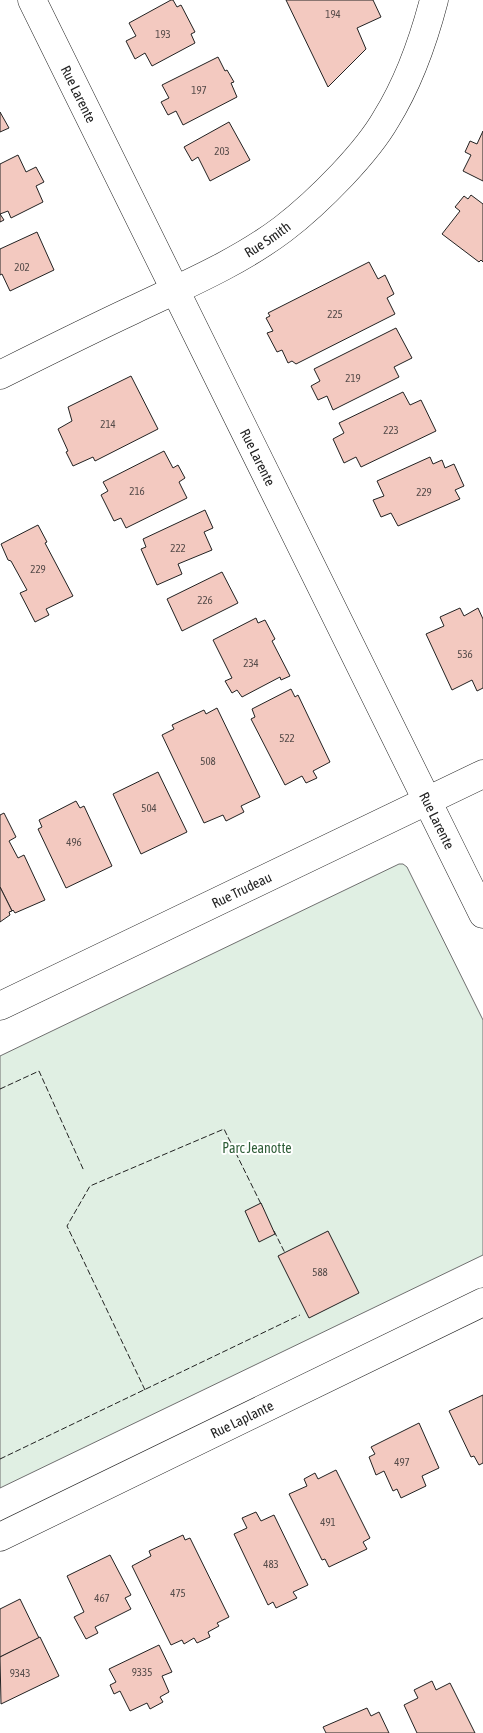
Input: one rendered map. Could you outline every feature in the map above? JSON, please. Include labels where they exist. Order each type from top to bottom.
[{"type":"street","name":"Rue Larente","points":[[32,0],[483,914]]},
{"type":"street","name":"Rue Smith","points":[[0,375],[175,290],[229,262],[282,230],[349,168],[386,120],[416,60],[434,0]]},
{"type":"street","name":"Rue Trudeau","points":[[0,1006],[483,774]]},
{"type":"street","name":"Rue Laplante","points":[[0,1537],[483,1302]]},
{"type":"green space","name":"Parc Jeanotte","points":[[399,864],[407,867],[483,1020],[483,1255],[0,1488],[0,1056]]},
{"type":"building","points":[[173,0],[177,7],[181,5],[195,32],[191,34],[195,43],[152,66],[145,53],[135,59],[126,41],[136,36],[129,23]]},
{"type":"building","points":[[286,0],[373,0],[381,17],[357,28],[366,49],[328,87]]},
{"type":"building","points":[[218,57],[225,71],[227,70],[234,82],[231,83],[237,97],[183,125],[176,111],[168,115],[161,102],[169,98],[162,85]]},
{"type":"building","points":[[0,112],[9,128],[0,132]]},
{"type":"building","points":[[229,122],[250,160],[210,181],[198,157],[192,161],[184,147]]},
{"type":"building","points":[[483,131],[483,181],[463,171],[471,155],[465,152],[470,141],[477,144]]},
{"type":"building","points":[[18,155],[26,172],[36,167],[44,182],[36,186],[43,202],[11,218],[8,211],[0,214],[0,164]]},
{"type":"building","points":[[471,195],[483,204],[483,262],[481,260],[479,262],[442,234],[460,211],[455,207],[464,196],[468,199]]},
{"type":"building","points":[[0,214],[4,220],[0,222]]},
{"type":"building","points":[[37,232],[54,270],[10,291],[2,274],[0,275],[0,249]]},
{"type":"building","points":[[369,262],[378,279],[385,275],[394,294],[387,298],[395,314],[296,364],[292,361],[288,363],[282,350],[277,352],[267,333],[273,331],[266,318],[270,316],[268,313]]},
{"type":"building","points":[[396,328],[412,358],[394,367],[399,377],[333,410],[327,396],[318,400],[311,386],[320,381],[314,369]]},
{"type":"building","points":[[131,376],[158,429],[95,461],[93,457],[73,466],[58,429],[72,421],[68,407]]},
{"type":"building","points":[[403,392],[410,405],[421,400],[436,431],[361,467],[356,457],[344,463],[333,439],[344,433],[339,423]]},
{"type":"building","points":[[164,451],[173,468],[178,465],[185,478],[179,482],[187,498],[126,528],[121,518],[114,521],[101,495],[108,491],[103,482]]},
{"type":"building","points":[[430,457],[433,464],[442,460],[445,468],[454,464],[464,486],[455,490],[460,499],[398,526],[391,513],[381,517],[373,500],[384,496],[377,481]]},
{"type":"building","points":[[205,510],[213,528],[204,532],[212,550],[178,564],[182,574],[157,585],[141,549],[146,547],[143,539]]},
{"type":"building","points":[[38,525],[47,542],[45,543],[73,596],[46,609],[49,615],[35,622],[20,593],[27,590],[11,561],[8,560],[1,544]]},
{"type":"building","points":[[222,572],[238,603],[182,631],[167,599]]},
{"type":"building","points":[[460,608],[464,616],[478,608],[483,619],[483,688],[477,691],[472,680],[452,690],[426,634],[444,626],[440,617]]},
{"type":"building","points":[[256,618],[258,623],[265,620],[275,639],[272,641],[290,676],[281,680],[280,677],[242,697],[237,690],[232,693],[225,681],[232,678],[213,640]]},
{"type":"building","points":[[291,689],[295,697],[298,695],[330,762],[313,771],[317,778],[306,783],[302,776],[285,785],[251,719],[255,717],[252,709]]},
{"type":"building","points":[[217,708],[260,797],[241,806],[244,812],[226,821],[223,815],[204,823],[162,735],[174,729],[172,725],[204,710],[206,714]]},
{"type":"building","points":[[158,772],[187,832],[141,854],[113,794]]},
{"type":"building","points":[[76,801],[80,808],[84,806],[112,866],[66,888],[38,829],[42,827],[39,820]]},
{"type":"building","points":[[4,813],[16,837],[9,841],[18,858],[24,855],[45,900],[15,913],[12,911],[0,887],[0,815]]},
{"type":"building","points":[[0,887],[12,911],[9,912],[10,915],[0,922]]},
{"type":"building","points":[[261,1203],[275,1234],[259,1242],[245,1211]]},
{"type":"building","points":[[328,1231],[359,1293],[309,1318],[278,1256]]},
{"type":"building","points":[[483,1395],[483,1463],[479,1465],[474,1456],[471,1457],[449,1411]]},
{"type":"building","points":[[419,1423],[439,1468],[422,1476],[426,1486],[401,1498],[397,1489],[393,1491],[384,1471],[376,1475],[369,1457],[375,1454],[371,1447]]},
{"type":"building","points":[[336,1470],[370,1538],[363,1542],[367,1549],[329,1567],[325,1559],[322,1560],[289,1494],[307,1486],[304,1479],[315,1473],[318,1479]]},
{"type":"building","points":[[256,1512],[261,1521],[274,1515],[308,1585],[293,1592],[297,1598],[276,1608],[273,1602],[268,1605],[234,1534],[247,1528],[242,1518]]},
{"type":"building","points":[[183,1535],[185,1540],[190,1538],[229,1617],[217,1623],[219,1626],[208,1632],[210,1637],[197,1643],[194,1638],[184,1644],[182,1640],[171,1645],[132,1566],[151,1556],[149,1551]]},
{"type":"building","points":[[110,1555],[131,1595],[125,1598],[131,1609],[95,1627],[98,1633],[86,1639],[74,1617],[84,1612],[67,1576]]},
{"type":"building","points":[[20,1599],[39,1638],[0,1657],[0,1609]]},
{"type":"building","points":[[40,1637],[59,1676],[1,1704],[0,1657]]},
{"type":"building","points":[[159,1645],[172,1672],[162,1676],[169,1692],[160,1697],[163,1702],[150,1709],[147,1703],[130,1711],[120,1691],[114,1694],[110,1685],[116,1682],[109,1669]]},
{"type":"building","points":[[432,1681],[436,1690],[450,1683],[475,1733],[417,1733],[404,1705],[418,1698],[414,1690]]},
{"type":"building","points":[[367,1708],[371,1716],[379,1712],[389,1733],[326,1733],[323,1727]]},
{"type":"fence","points":[[0,1089],[39,1071],[84,1171]]},
{"type":"fence","points":[[145,1390],[67,1226],[90,1186],[224,1129],[262,1206]]},
{"type":"fence","points":[[274,1231],[285,1253]]},
{"type":"fence","points":[[0,1459],[300,1315]]}]
